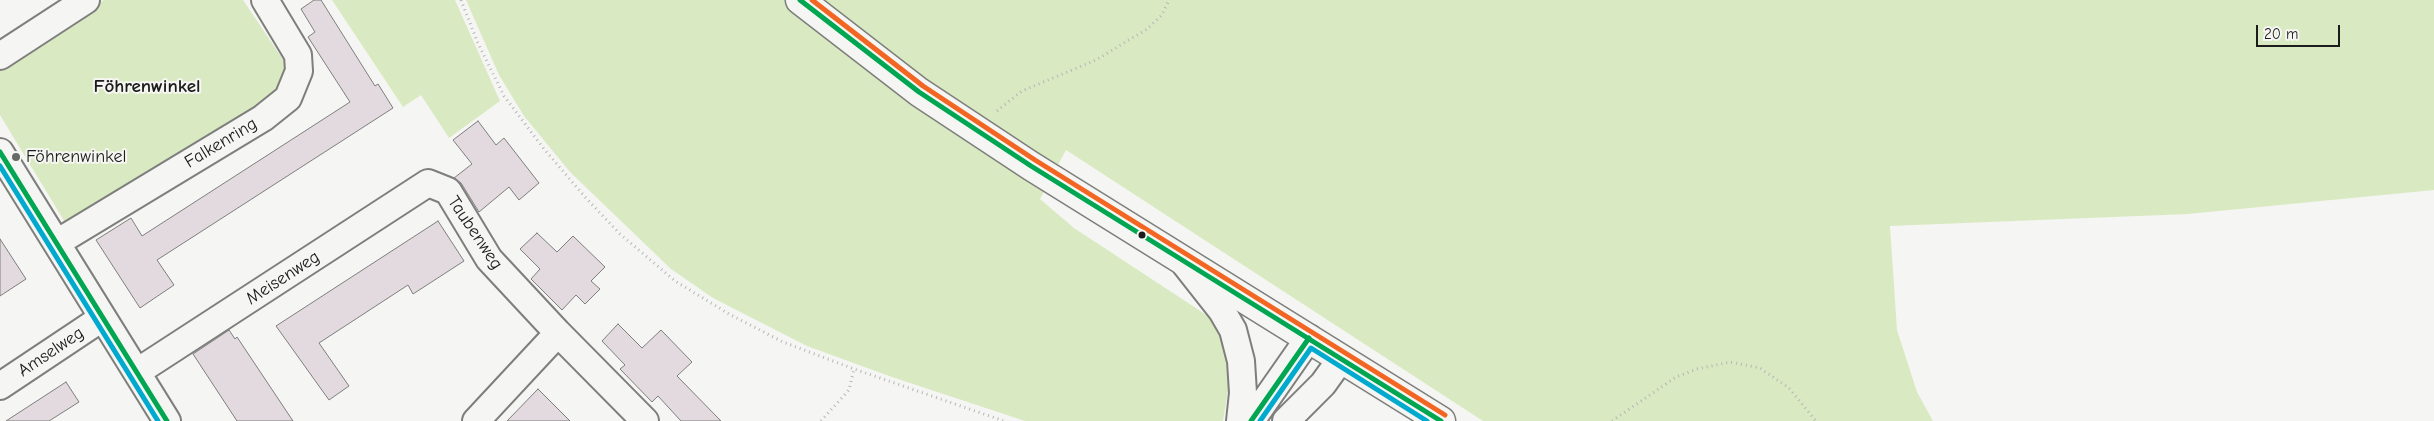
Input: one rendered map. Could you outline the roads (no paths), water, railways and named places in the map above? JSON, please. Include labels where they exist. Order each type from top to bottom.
[{"type":"main road","points":[[800,0],[912,86],[1031,166],[1442,421]]},
{"type":"street","points":[[0,56],[86,0]]},
{"type":"street","name":"Falkenring","points":[[58,242],[263,118],[288,98],[299,71],[298,54],[265,0]]},
{"type":"street","points":[[0,152],[58,242],[102,318],[167,421]]},
{"type":"street","name":"Taubenweg","points":[[428,183],[448,191],[489,260],[645,421]]},
{"type":"street","name":"Meisenweg","points":[[137,372],[428,183]]},
{"type":"street","points":[[1181,259],[1222,311],[1233,330],[1241,362],[1243,392],[1240,421]]},
{"type":"street","name":"Amselweg","points":[[0,386],[102,318]]},
{"type":"street","points":[[476,421],[558,333]]},
{"type":"street","points":[[1251,421],[1309,338]]},
{"type":"street","points":[[1286,421],[1323,384],[1341,359]]},
{"type":"place","name":"Föhrenwinkel","points":[[16,157]]},
{"type":"district","name":"Föhrenwinkel","points":[[147,87]]}]
